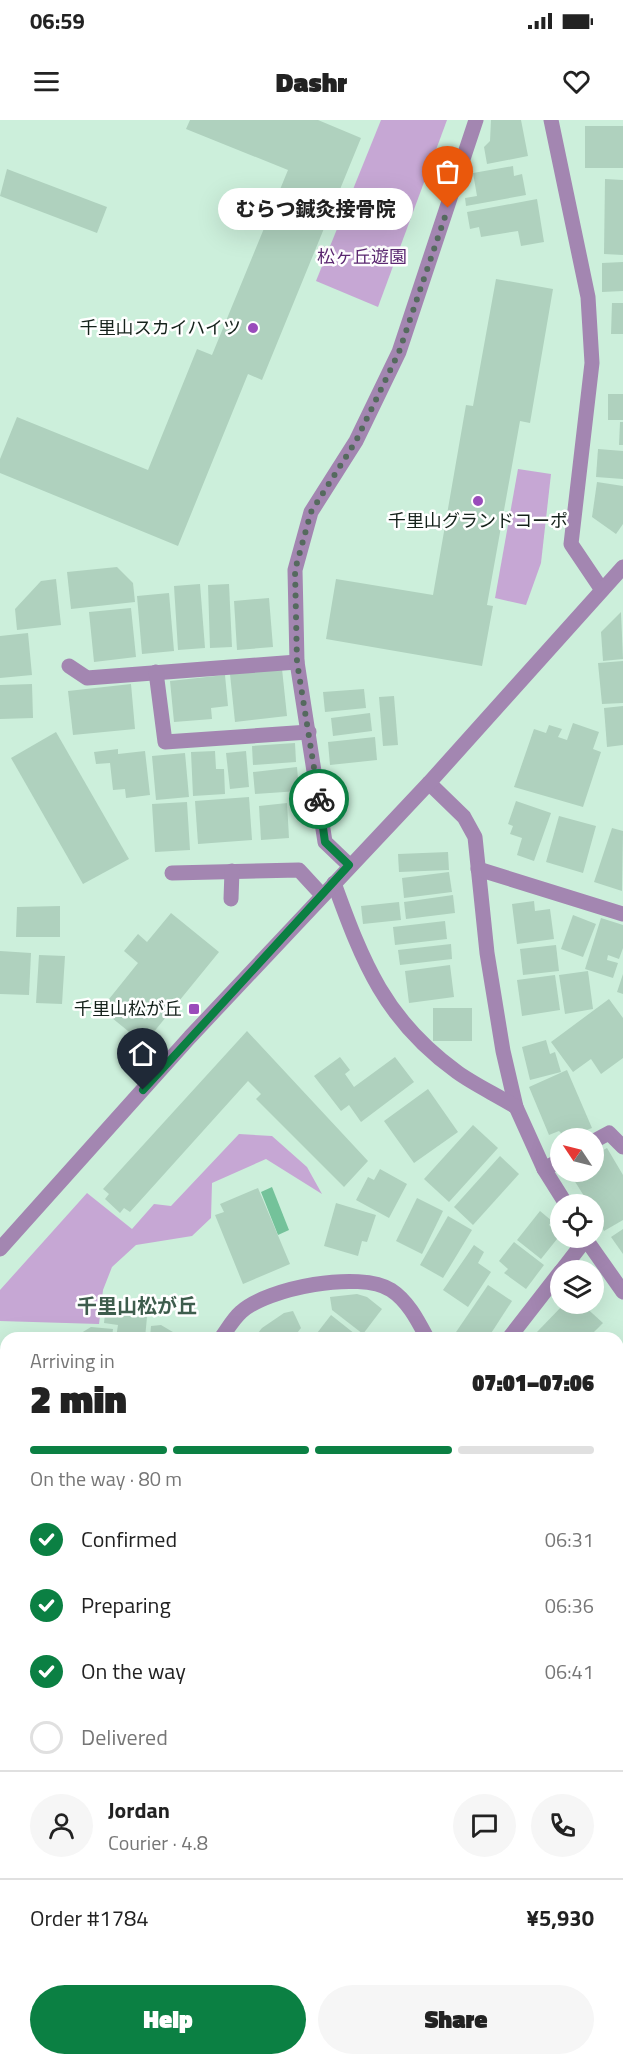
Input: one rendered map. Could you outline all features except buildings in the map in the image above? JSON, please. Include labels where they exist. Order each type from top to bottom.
[{"type":"street","points":[[349,865],[325,842],[297,662],[295,570],[311,512],[356,441],[399,352],[476,120]]},
{"type":"street","points":[[551,120],[588,297],[592,363],[571,544],[602,590]]},
{"type":"street","points":[[0,1249],[198,1028],[349,865],[429,783],[623,567]]},
{"type":"street","points":[[69,666],[87,678],[297,662]]},
{"type":"street","points":[[156,672],[165,742],[309,732]]},
{"type":"street","points":[[429,783],[464,818],[475,837],[503,1050],[516,1107],[544,1169],[560,1194]]},
{"type":"street","points":[[478,869],[623,914]]},
{"type":"street","points":[[172,873],[299,870],[322,895]]},
{"type":"street","points":[[231,871],[231,899]]},
{"type":"street","points":[[334,883],[359,950],[380,992],[415,1036],[458,1072],[516,1107]]},
{"type":"street","points":[[604,1136],[609,1133],[623,1148]]},
{"type":"street","points":[[544,1169],[550,1166]]},
{"type":"street","points":[[569,1260],[578,1248]]},
{"type":"street","points":[[593,1248],[623,1292]]},
{"type":"street","points":[[226,1332],[242,1311],[280,1293],[336,1280],[368,1282],[391,1290],[411,1310],[424,1332]]},
{"type":"street","points":[[514,1332],[550,1285]]},
{"type":"green space","name":"松ヶ丘遊園","points":[[381,120],[447,120],[378,307],[316,281]]},
{"type":"green space","points":[[518,469],[551,474],[541,563],[526,605],[495,598]]},
{"type":"green space","points":[[239,1134],[272,1136],[307,1167],[322,1194],[266,1159],[212,1183],[211,1218],[192,1236],[136,1245],[112,1267],[103,1290],[99,1324],[0,1321],[0,1290],[87,1193],[132,1229],[154,1204],[171,1206]]},
{"type":"shaded area","points":[[272,1187],[289,1230],[278,1235],[261,1192]]},
{"type":"way so far","points":[[319,799],[297,662],[295,570],[311,512],[356,441],[399,352],[435,252],[448,208]]},
{"type":"place","name":"むらつ鍼灸接骨院","points":[[448,208]]},
{"type":"place","name":"千里山スカイハイツ","points":[[253,328]]},
{"type":"place","name":"千里山グランドコーポ","points":[[478,501]]},
{"type":"place","name":"千里山松が丘","points":[[194,1009]]},
{"type":"district","name":"千里山松が丘","points":[[137,1306]]},
{"type":"route","points":[[143,1090],[349,865],[325,842],[319,799]]}]
